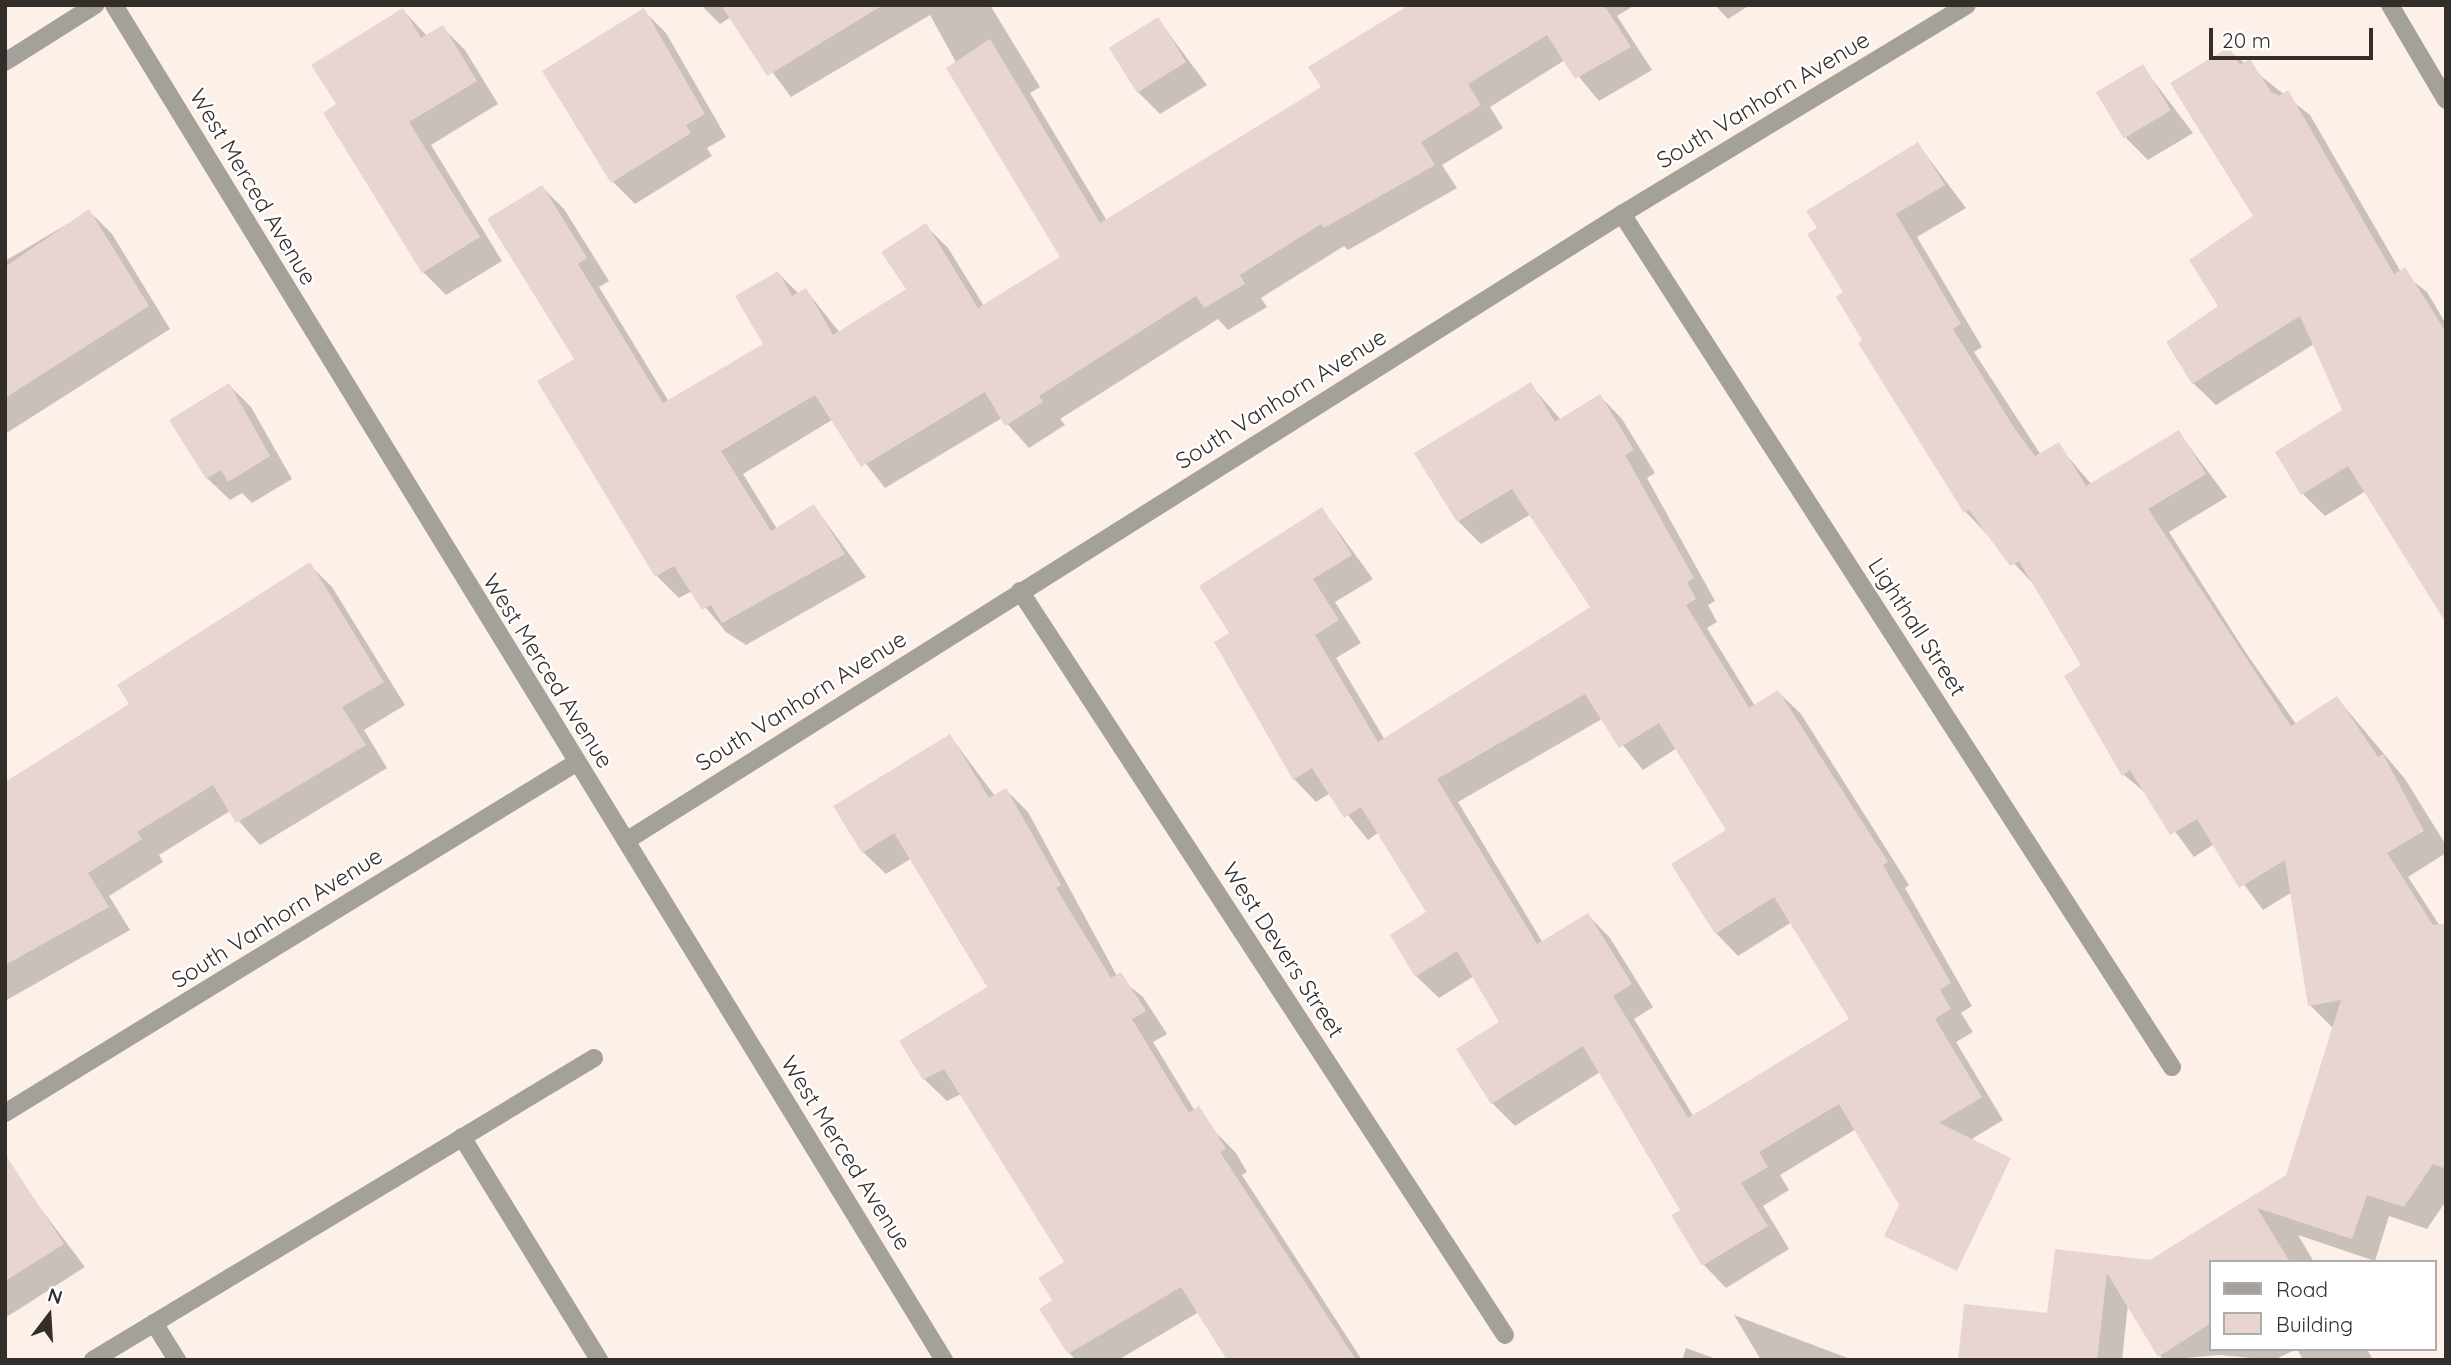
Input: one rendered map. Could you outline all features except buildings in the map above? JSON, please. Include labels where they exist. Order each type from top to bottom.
[{"type":"street","points":[[5,62],[95,5]]},
{"type":"street","name":"West Merced Avenue","points":[[114,5],[575,764],[626,841],[944,1360]]},
{"type":"street","name":"South Vanhorn Avenue","points":[[626,841],[1622,214],[1967,5]]},
{"type":"street","points":[[2390,5],[2446,100]]},
{"type":"street","name":"Lighthall Street","points":[[1622,214],[2172,1068]]},
{"type":"street","name":"West Devers Street","points":[[1020,591],[1505,1335]]},
{"type":"street","name":"South Vanhorn Avenue","points":[[5,1113],[575,764]]},
{"type":"street","points":[[93,1360],[594,1058]]},
{"type":"street","points":[[462,1137],[599,1360]]},
{"type":"street","points":[[154,1323],[177,1360]]}]
